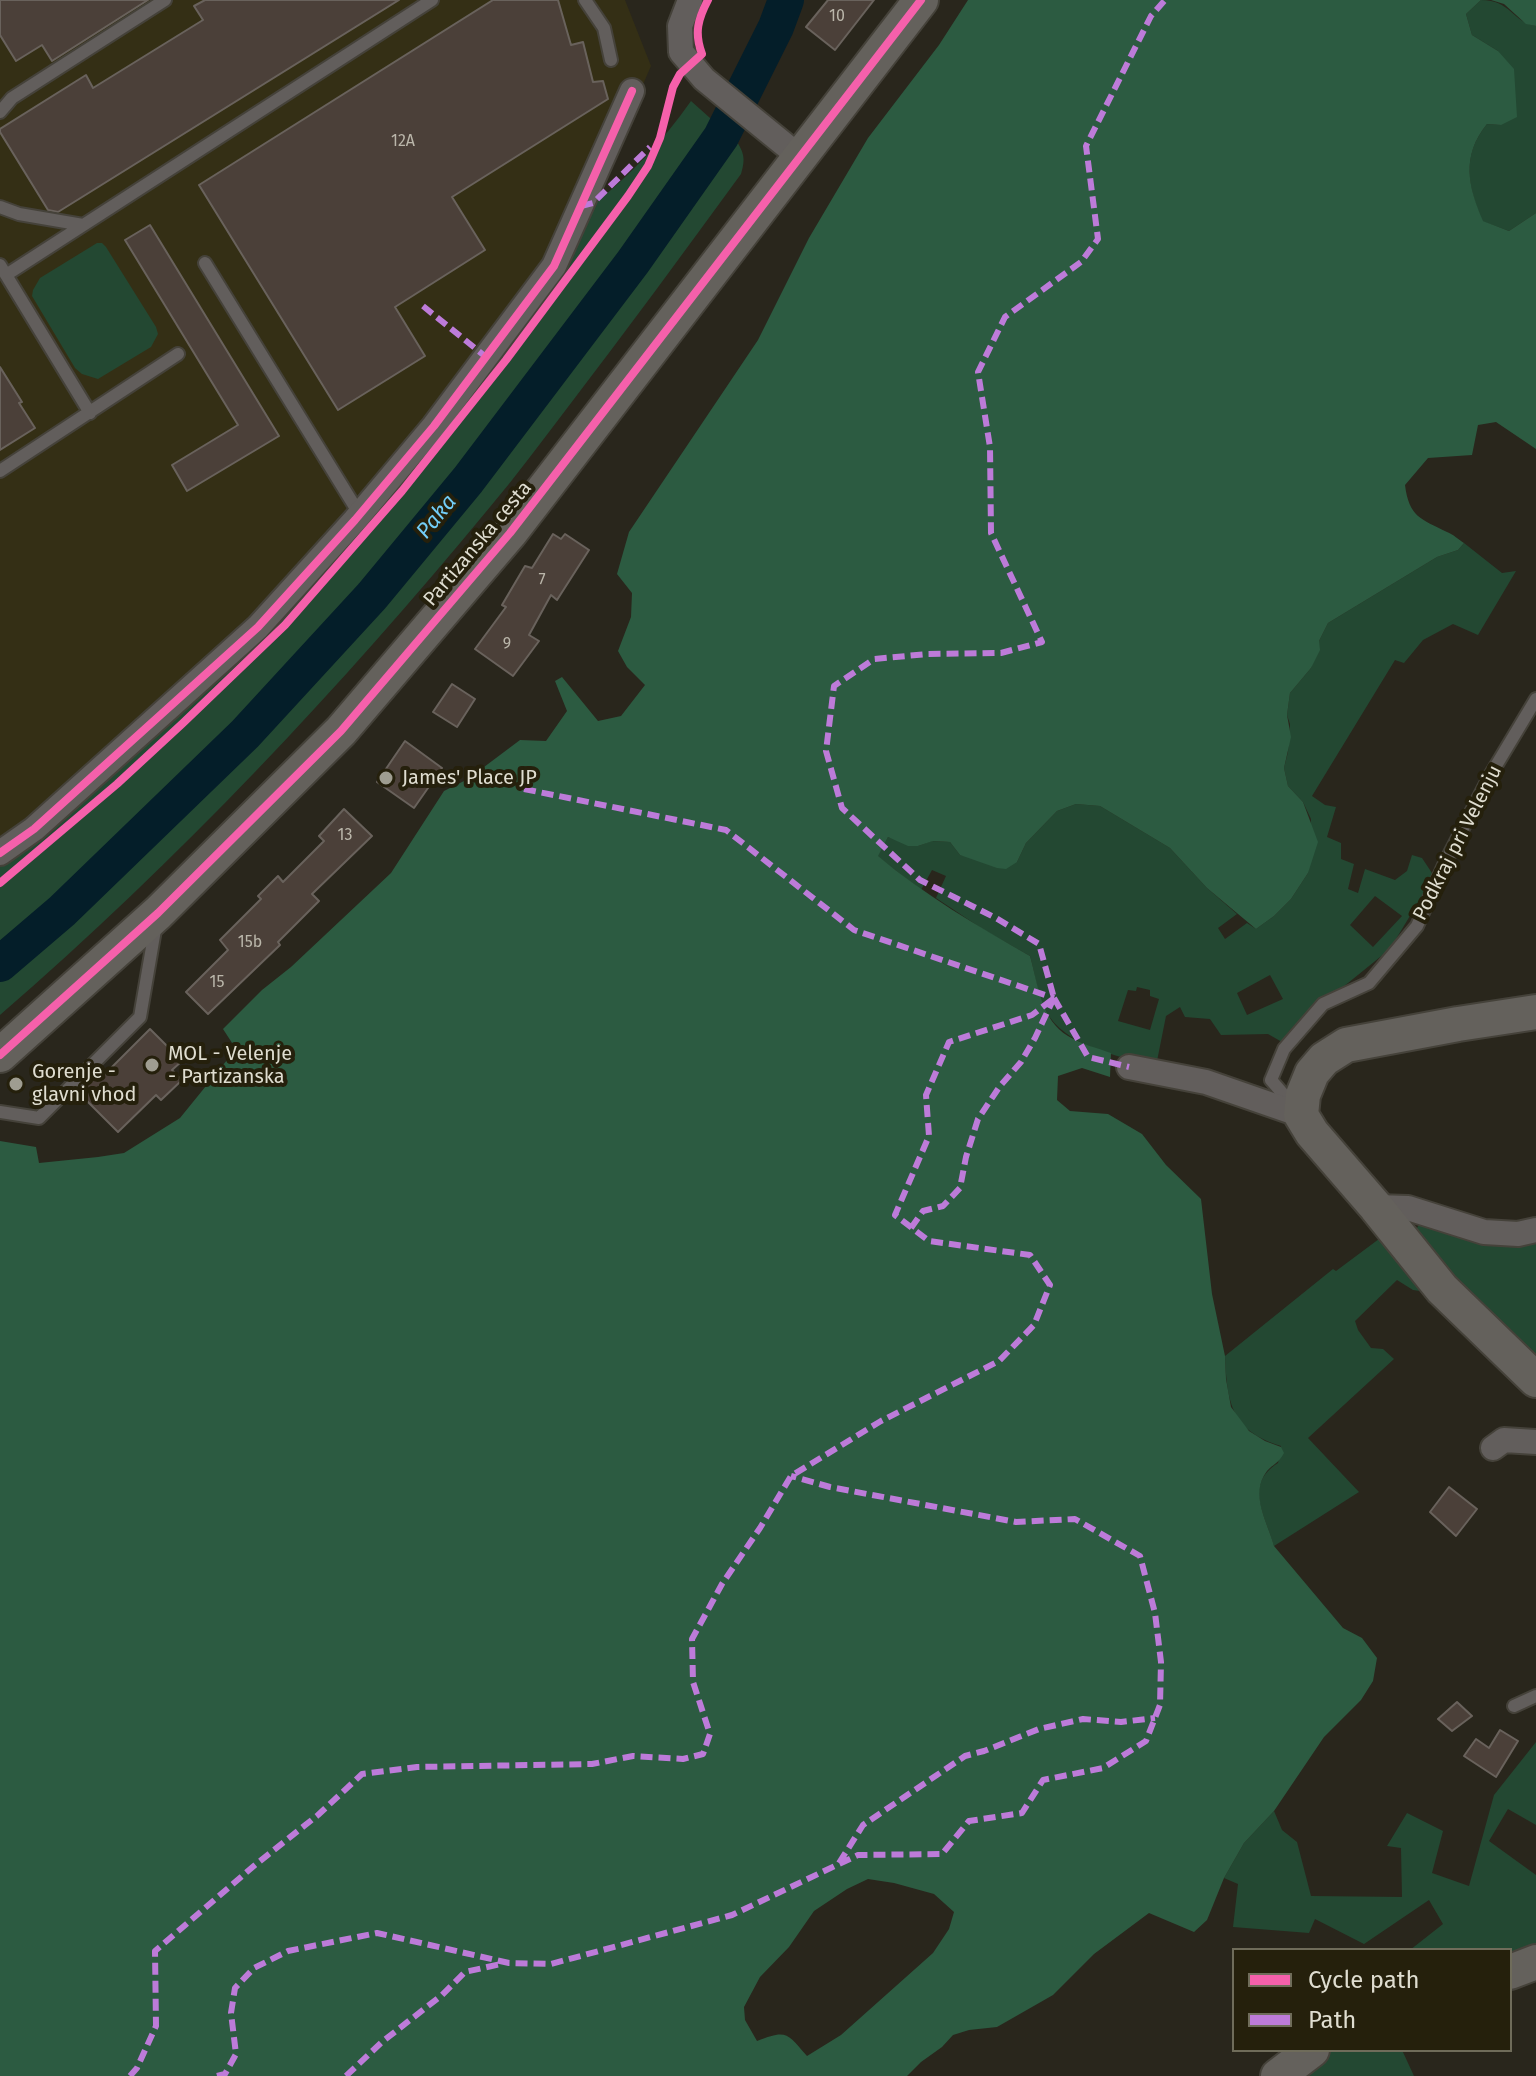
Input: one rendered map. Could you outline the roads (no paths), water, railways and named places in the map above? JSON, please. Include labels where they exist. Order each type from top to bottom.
[{"type":"main road","name":"Partizanska cesta","points":[[0,1055],[158,913],[341,731],[510,533],[921,0]]},
{"type":"main road","points":[[1301,1115],[1303,1095],[1312,1073],[1324,1059],[1346,1045],[1536,1012]]},
{"type":"main road","name":"Podkraj pri Velenju","points":[[1301,1115],[1312,1133],[1442,1289],[1536,1380]]},
{"type":"main road","points":[[1512,1971],[1536,1962]]},
{"type":"main road","points":[[1278,2076],[1309,2052]]},
{"type":"street","points":[[690,0],[680,26],[681,52],[704,79],[801,158]]},
{"type":"street","points":[[0,853],[34,829],[258,627],[360,515],[434,426],[554,266],[632,91]]},
{"type":"street","points":[[1129,1067],[1206,1082],[1301,1115]]},
{"type":"street","points":[[1376,1207],[1408,1208],[1484,1232],[1518,1234],[1536,1230]]},
{"type":"street","points":[[1493,1448],[1504,1440],[1536,1442]]},
{"type":"lane","points":[[0,112],[12,98],[165,0]]},
{"type":"lane","points":[[90,413],[3,270],[83,225],[432,0]]},
{"type":"lane","points":[[585,0],[604,28],[611,60]]},
{"type":"lane","points":[[0,207],[19,214],[83,225]]},
{"type":"lane","points":[[205,263],[360,515]]},
{"type":"lane","points":[[0,471],[178,354]]},
{"type":"lane","name":"Podkraj pri Velenju","points":[[1301,1115],[1271,1080],[1284,1049],[1323,1004],[1369,983],[1417,926],[1445,863],[1491,774],[1536,699]]},
{"type":"lane","points":[[0,1112],[39,1118],[140,1017],[158,913]]},
{"type":"lane","points":[[1514,1706],[1536,1696]]},
{"type":"waterway","name":"Paka","points":[[0,964],[62,911],[245,734],[372,596],[468,480],[633,262],[721,137],[776,27],[786,0]]},
{"type":"place","name":"James' Place JP","points":[[386,778]]},
{"type":"place","name":"MOL - Velenje - Partizanska","points":[[152,1065]]},
{"type":"place","name":"Gorenje - glavni vhod","points":[[16,1084]]}]
